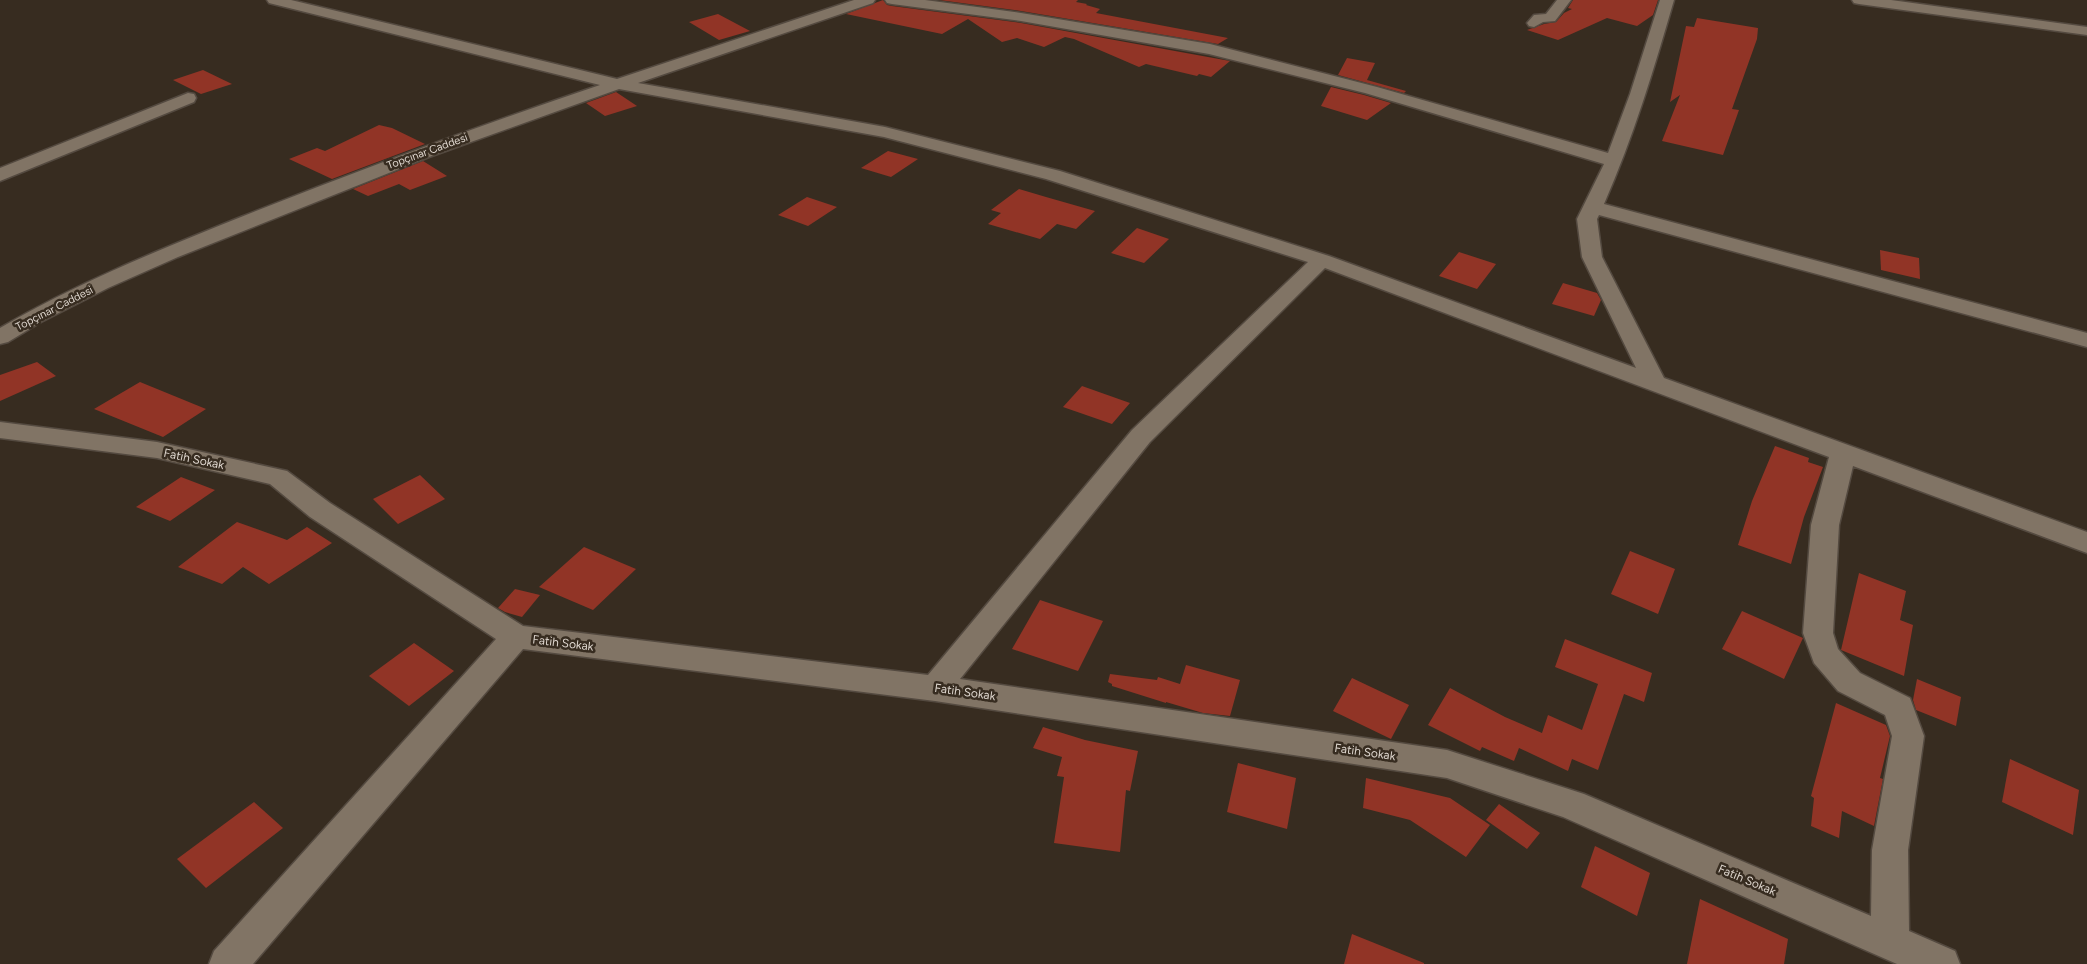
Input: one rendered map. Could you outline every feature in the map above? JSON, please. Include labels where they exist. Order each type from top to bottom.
[{"type":"street","points":[[274,0],[512,60],[617,84],[885,132],[1053,175],[1322,260],[2087,543]]},
{"type":"street","name":"Topçınar Caddesi","points":[[0,337],[25,321],[139,265],[386,166],[617,84],[868,0]]},
{"type":"street","points":[[892,0],[1021,17],[1210,49],[1370,90],[1614,161]]},
{"type":"street","points":[[1534,23],[1539,18],[1550,18],[1564,0]]},
{"type":"street","points":[[1655,383],[1592,257],[1587,219],[1614,161],[1641,84],[1666,0]]},
{"type":"street","points":[[1859,0],[2087,31]]},
{"type":"street","points":[[0,175],[188,98]]},
{"type":"street","points":[[1592,207],[2087,340]]},
{"type":"street","points":[[935,688],[1141,436],[1322,260]]},
{"type":"street","name":"Fatih Sokak","points":[[0,430],[156,450],[278,477],[320,510],[516,638],[935,688],[1447,764],[1572,805],[1942,964]]},
{"type":"street","points":[[1843,454],[1825,525],[1818,633],[1825,655],[1849,682],[1899,707],[1908,736],[1890,850],[1890,942]]},
{"type":"street","points":[[228,964],[516,638]]},
{"type":"building","points":[[883,0],[887,5],[892,6],[1021,23],[1230,61],[1211,77],[1199,74],[1197,76],[1146,64],[1139,67],[1074,39],[1065,37],[1044,47],[1017,38],[1002,42],[968,19],[942,34],[846,14]]},
{"type":"building","points":[[939,0],[1078,0],[1076,2],[1100,9],[1096,13],[1228,38],[1218,44],[1021,11]]},
{"type":"building","points":[[1573,0],[1658,0],[1653,15],[1637,26],[1607,18],[1558,40],[1527,30],[1556,22],[1564,13],[1572,9],[1568,8]]},
{"type":"building","points":[[718,14],[750,31],[719,40],[689,22]]},
{"type":"building","points":[[1697,18],[1758,28],[1757,39],[1732,109],[1739,110],[1723,155],[1662,141],[1680,95],[1670,102],[1686,26],[1694,27]]},
{"type":"building","points":[[1347,58],[1375,63],[1367,80],[1406,91],[1404,93],[1338,75]]},
{"type":"building","points":[[203,70],[232,84],[201,94],[173,80]]},
{"type":"building","points":[[1331,87],[1391,103],[1367,120],[1321,106]]},
{"type":"building","points":[[616,92],[637,106],[605,116],[586,103]]},
{"type":"building","points":[[379,125],[392,128],[425,144],[332,179],[289,159],[317,148],[325,151]]},
{"type":"building","points":[[888,151],[918,159],[891,177],[861,168]]},
{"type":"building","points":[[423,161],[447,176],[410,190],[399,184],[368,196],[353,189]]},
{"type":"building","points":[[1019,189],[1095,211],[1076,229],[1057,224],[1040,239],[988,224],[1001,213],[991,210]]},
{"type":"building","points":[[807,197],[837,207],[808,226],[778,215]]},
{"type":"building","points":[[1137,228],[1169,239],[1144,263],[1111,253]]},
{"type":"building","points":[[1880,250],[1919,258],[1920,279],[1881,270]]},
{"type":"building","points":[[1459,252],[1496,264],[1477,289],[1439,276]]},
{"type":"building","points":[[1563,283],[1597,293],[1601,300],[1594,316],[1552,304]]},
{"type":"building","points":[[37,362],[56,376],[0,401],[0,375]]},
{"type":"building","points":[[140,382],[206,409],[163,437],[94,409]]},
{"type":"building","points":[[1082,386],[1130,403],[1112,424],[1063,407]]},
{"type":"building","points":[[1775,446],[1809,458],[1808,462],[1823,467],[1804,517],[1791,564],[1738,545],[1752,501]]},
{"type":"building","points":[[420,475],[445,499],[398,524],[373,499]]},
{"type":"building","points":[[181,477],[215,490],[170,521],[136,507]]},
{"type":"building","points":[[237,522],[287,540],[307,527],[332,543],[269,584],[243,567],[222,584],[178,567]]},
{"type":"building","points":[[584,547],[636,569],[593,610],[539,587]]},
{"type":"building","points":[[1630,551],[1675,569],[1658,614],[1611,594]]},
{"type":"building","points":[[1859,573],[1906,591],[1900,620],[1913,625],[1904,676],[1841,650]]},
{"type":"building","points":[[515,589],[540,595],[522,617],[498,608]]},
{"type":"building","points":[[1040,600],[1103,621],[1078,671],[1012,649]]},
{"type":"building","points":[[1742,611],[1803,638],[1784,679],[1722,649]]},
{"type":"building","points":[[1565,639],[1652,673],[1644,702],[1624,694],[1598,770],[1572,759],[1568,771],[1519,748],[1514,761],[1482,747],[1480,751],[1428,725],[1450,688],[1505,717],[1542,733],[1548,715],[1582,730],[1598,684],[1555,667]]},
{"type":"building","points":[[414,643],[454,671],[409,706],[369,676]]},
{"type":"building","points":[[1186,665],[1240,680],[1230,716],[1203,713],[1166,703],[1112,686],[1108,682],[1110,674],[1157,680],[1158,677],[1180,684]]},
{"type":"building","points":[[1352,678],[1409,705],[1391,739],[1333,711]]},
{"type":"building","points":[[1917,679],[1961,697],[1956,726],[1916,710],[1913,700]]},
{"type":"building","points":[[1836,703],[1886,725],[1890,736],[1880,778],[1883,779],[1874,826],[1842,811],[1839,838],[1811,826],[1814,798],[1811,796]]},
{"type":"building","points":[[1043,727],[1085,740],[1138,751],[1130,791],[1126,790],[1120,852],[1054,843],[1064,777],[1057,776],[1062,757],[1033,748]]},
{"type":"building","points":[[2010,759],[2079,790],[2073,835],[2002,802]]},
{"type":"building","points":[[1238,763],[1296,778],[1287,829],[1227,812]]},
{"type":"building","points":[[1366,778],[1450,798],[1490,825],[1466,857],[1410,820],[1363,808]]},
{"type":"building","points":[[254,802],[283,828],[206,888],[177,859]]},
{"type":"building","points":[[1499,804],[1540,833],[1527,849],[1486,820]]},
{"type":"building","points":[[1595,846],[1650,873],[1637,916],[1581,887]]},
{"type":"building","points":[[1700,899],[1788,939],[1784,964],[1687,964]]},
{"type":"building","points":[[1352,934],[1424,963],[1424,964],[1344,964]]}]
